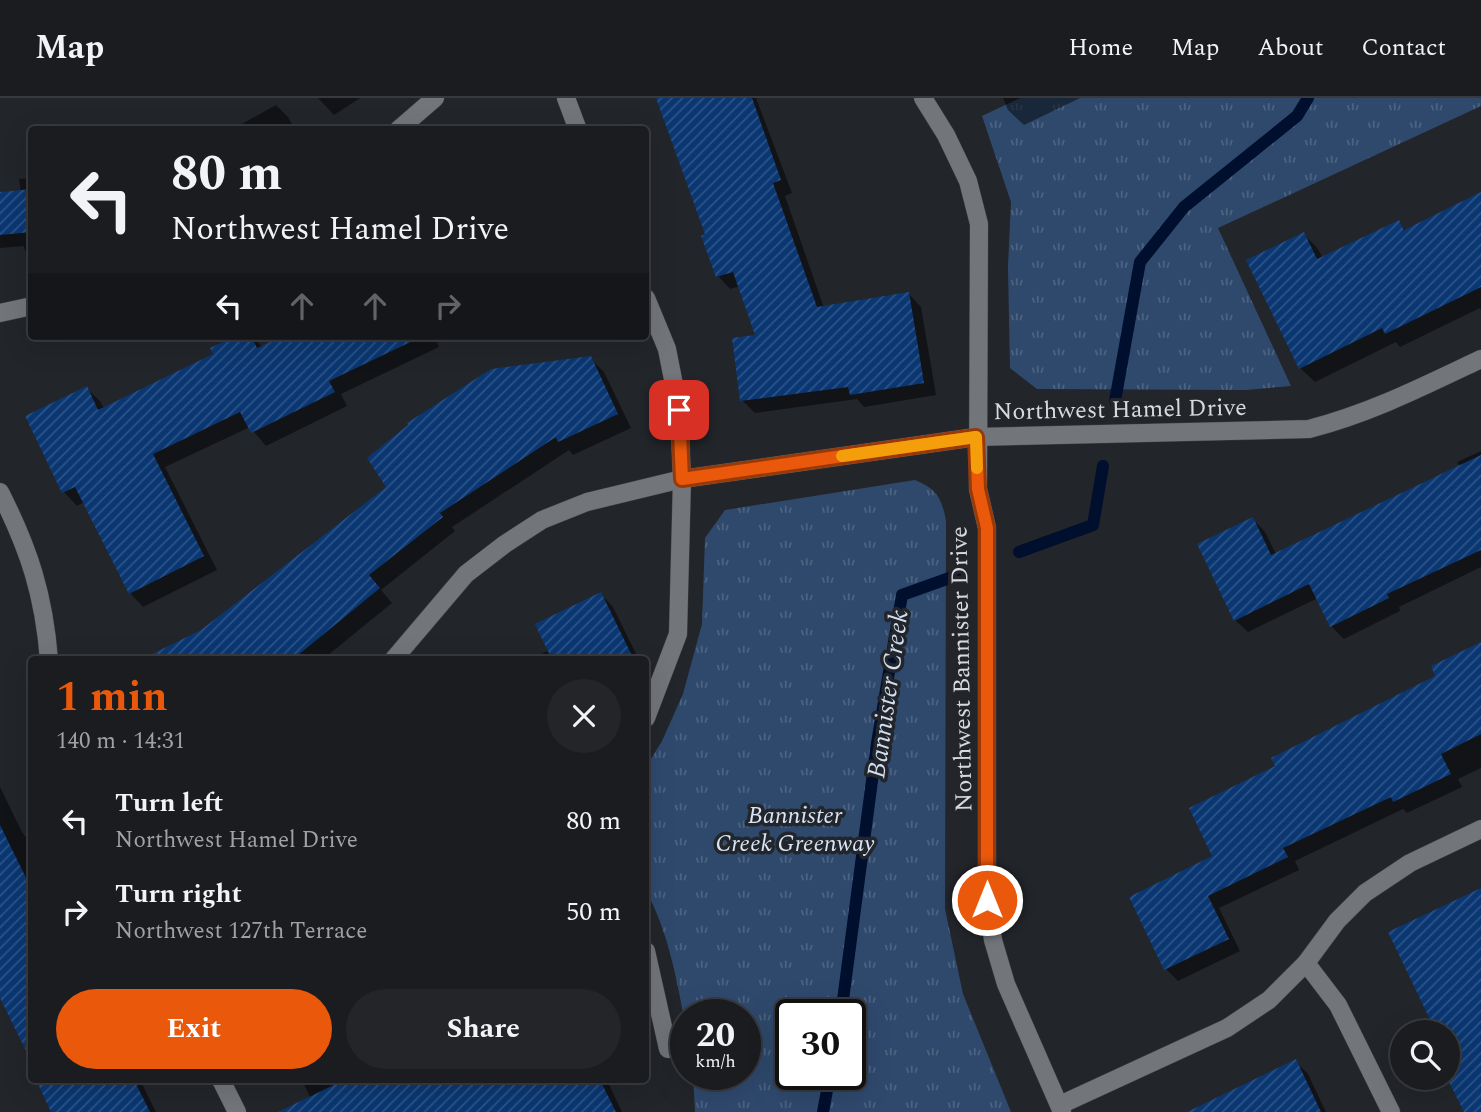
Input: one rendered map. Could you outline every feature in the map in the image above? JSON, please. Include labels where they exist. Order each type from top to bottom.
[{"type":"street","points":[[403,126],[435,98]]},
{"type":"street","points":[[566,98],[576,126]]},
{"type":"street","name":"Northwest Bannister Drive","points":[[923,98],[946,135],[968,181],[979,224],[976,437],[978,489],[987,528],[987,900],[993,940],[1006,984],[1061,1108]]},
{"type":"street","points":[[649,305],[667,349],[679,410],[682,479],[678,634],[649,710]]},
{"type":"street","points":[[0,313],[28,307]]},
{"type":"street","name":"Northwest Hamel Drive","points":[[396,656],[466,574],[542,520],[587,502],[682,479],[976,437],[1310,429],[1362,414],[1481,359]]},
{"type":"street","points":[[0,492],[18,528],[36,580],[46,619],[48,656]]},
{"type":"street","points":[[1061,1108],[1227,1028],[1269,1000],[1306,963],[1337,921],[1365,893],[1409,863],[1481,829]]},
{"type":"street","points":[[1306,963],[1338,1005],[1391,1112]]},
{"type":"street","points":[[649,964],[668,1049]]},
{"type":"street","points":[[222,1083],[237,1112]]},
{"type":"green space","points":[[1020,98],[1481,98],[1481,106],[1218,228],[1291,386],[1246,390],[1037,389],[1010,368],[1008,267],[1011,202],[982,116]]},
{"type":"green space","name":"Bannister Creek Greenway","points":[[915,480],[929,487],[940,501],[946,521],[945,909],[963,994],[1011,1112],[695,1112],[694,1090],[761,1090],[761,999],[680,999],[666,940],[649,897],[649,762],[662,741],[683,694],[702,624],[705,538],[725,510]]},
{"type":"building","points":[[656,98],[752,98],[781,180],[773,183],[817,307],[909,292],[924,383],[850,395],[848,387],[740,401],[732,338],[755,335],[733,272],[716,277],[701,236],[705,234]]},
{"type":"building","points":[[28,189],[28,232],[0,235],[0,192]]},
{"type":"building","points":[[1481,192],[1481,287],[1385,334],[1382,328],[1299,369],[1246,260],[1304,232],[1317,259],[1399,220],[1404,230]]},
{"type":"building","points":[[227,340],[253,340],[257,348],[274,340],[415,340],[329,381],[335,392],[251,433],[240,412],[153,454],[204,556],[129,594],[75,487],[62,493],[25,416],[87,386],[98,410],[213,354],[210,348]]},
{"type":"building","points":[[591,356],[618,414],[558,442],[556,437],[440,513],[443,517],[369,575],[380,588],[297,656],[148,656],[201,630],[386,487],[367,458],[408,425],[407,423],[491,369]]},
{"type":"building","points":[[1481,455],[1481,550],[1387,594],[1389,598],[1330,627],[1309,584],[1234,621],[1197,544],[1253,517],[1271,555]]},
{"type":"building","points":[[601,592],[632,656],[550,656],[535,624]]},
{"type":"building","points":[[1481,642],[1481,734],[1441,754],[1451,774],[1393,802],[1391,797],[1283,848],[1288,857],[1208,896],[1229,939],[1164,970],[1129,897],[1212,856],[1189,808],[1275,766],[1271,758],[1435,676],[1431,666]]},
{"type":"building","points":[[0,825],[28,882],[28,1055],[0,998]]},
{"type":"building","points":[[1481,888],[1481,1112],[1464,1112],[1453,1090],[1460,1090],[1460,1020],[1430,1020],[1388,932]]},
{"type":"building","points":[[1296,1059],[1321,1112],[1187,1112]]},
{"type":"building","points":[[37,1083],[136,1083],[150,1112],[51,1112]]},
{"type":"building","points":[[338,1083],[602,1083],[616,1112],[278,1112]]},
{"type":"waterway","name":"Bannister Creek","points":[[1115,401],[1140,262],[1184,207],[1297,116],[1308,98]]},
{"type":"waterway","name":"Bannister Creek","points":[[1019,552],[1093,525],[1103,466]]},
{"type":"waterway","name":"Bannister Creek","points":[[843,999],[877,743],[902,595],[955,576]]},
{"type":"waterway","name":"Bannister Creek","points":[[823,1112],[827,1090]]},
{"type":"slow traffic","points":[[842,456],[976,437],[977,468]]},
{"type":"route","points":[[679,410],[682,479],[976,437],[978,489],[987,528],[987,900]]}]
